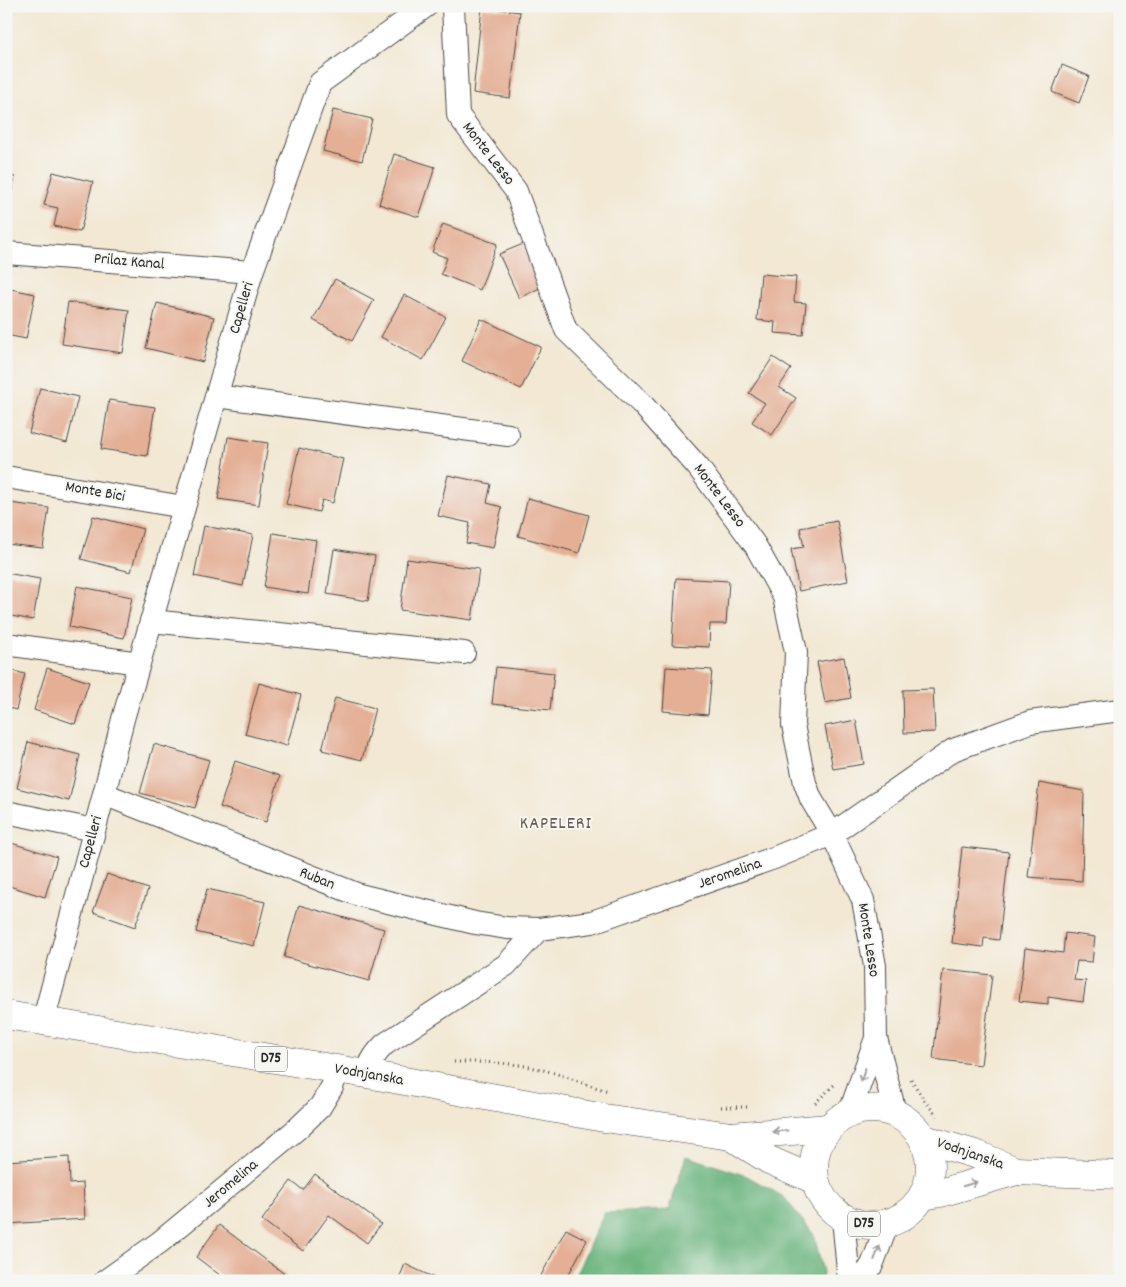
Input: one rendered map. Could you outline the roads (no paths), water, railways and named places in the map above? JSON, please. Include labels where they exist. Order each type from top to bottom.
[{"type":"main road","name":"Vodnjanska","points":[[6,1016],[367,1074],[604,1118],[731,1136],[828,1128]]},
{"type":"main road","name":"Vodnjanska","points":[[933,1129],[929,1153],[931,1168],[929,1182],[923,1196],[908,1213],[888,1223],[873,1226],[858,1224],[843,1218],[825,1202],[815,1180],[814,1169],[817,1148],[828,1128],[838,1119],[850,1112],[873,1108],[895,1112],[912,1123],[933,1129],[978,1155],[1016,1171]]},
{"type":"main road","name":"Vodnjanska","points":[[731,1136],[769,1160],[815,1180]]},
{"type":"main road","name":"Vodnjanska","points":[[923,1196],[940,1194],[1016,1171],[1120,1175]]},
{"type":"street","name":"Capelleri","points":[[43,1022],[123,719],[252,272],[320,83],[426,6]]},
{"type":"street","name":"Monte Lesso","points":[[453,6],[458,115],[516,191],[566,330],[642,404],[698,467],[755,545],[784,597],[796,652],[794,725],[805,783],[811,799],[832,834],[863,900],[875,966],[876,1038],[895,1112]]},
{"type":"street","name":"Prilaz Kanal","points":[[6,253],[252,272]]},
{"type":"street","points":[[216,396],[508,434]]},
{"type":"street","name":"Monte Bici","points":[[6,477],[184,507]]},
{"type":"street","points":[[151,621],[464,652]]},
{"type":"street","points":[[6,644],[140,663]]},
{"type":"street","name":"Jeromelina","points":[[539,929],[592,922],[774,858],[832,834],[953,750],[1030,722],[1120,710]]},
{"type":"street","name":"Ruban","points":[[104,794],[359,895],[475,923],[507,928],[539,929]]},
{"type":"street","points":[[6,812],[94,830]]},
{"type":"street","points":[[367,1074],[375,1054],[385,1044],[506,965],[539,929]]},
{"type":"street","name":"Monte Lesso","points":[[850,1112],[876,1038]]},
{"type":"street","name":"Jeromelina","points":[[105,1281],[160,1242],[297,1129],[320,1107],[332,1087],[338,1070]]},
{"type":"street","points":[[843,1218],[849,1281]]},
{"type":"street","points":[[861,1281],[872,1265],[888,1223]]},
{"type":"district","name":"KAPELERI","points":[[556,824]]}]
